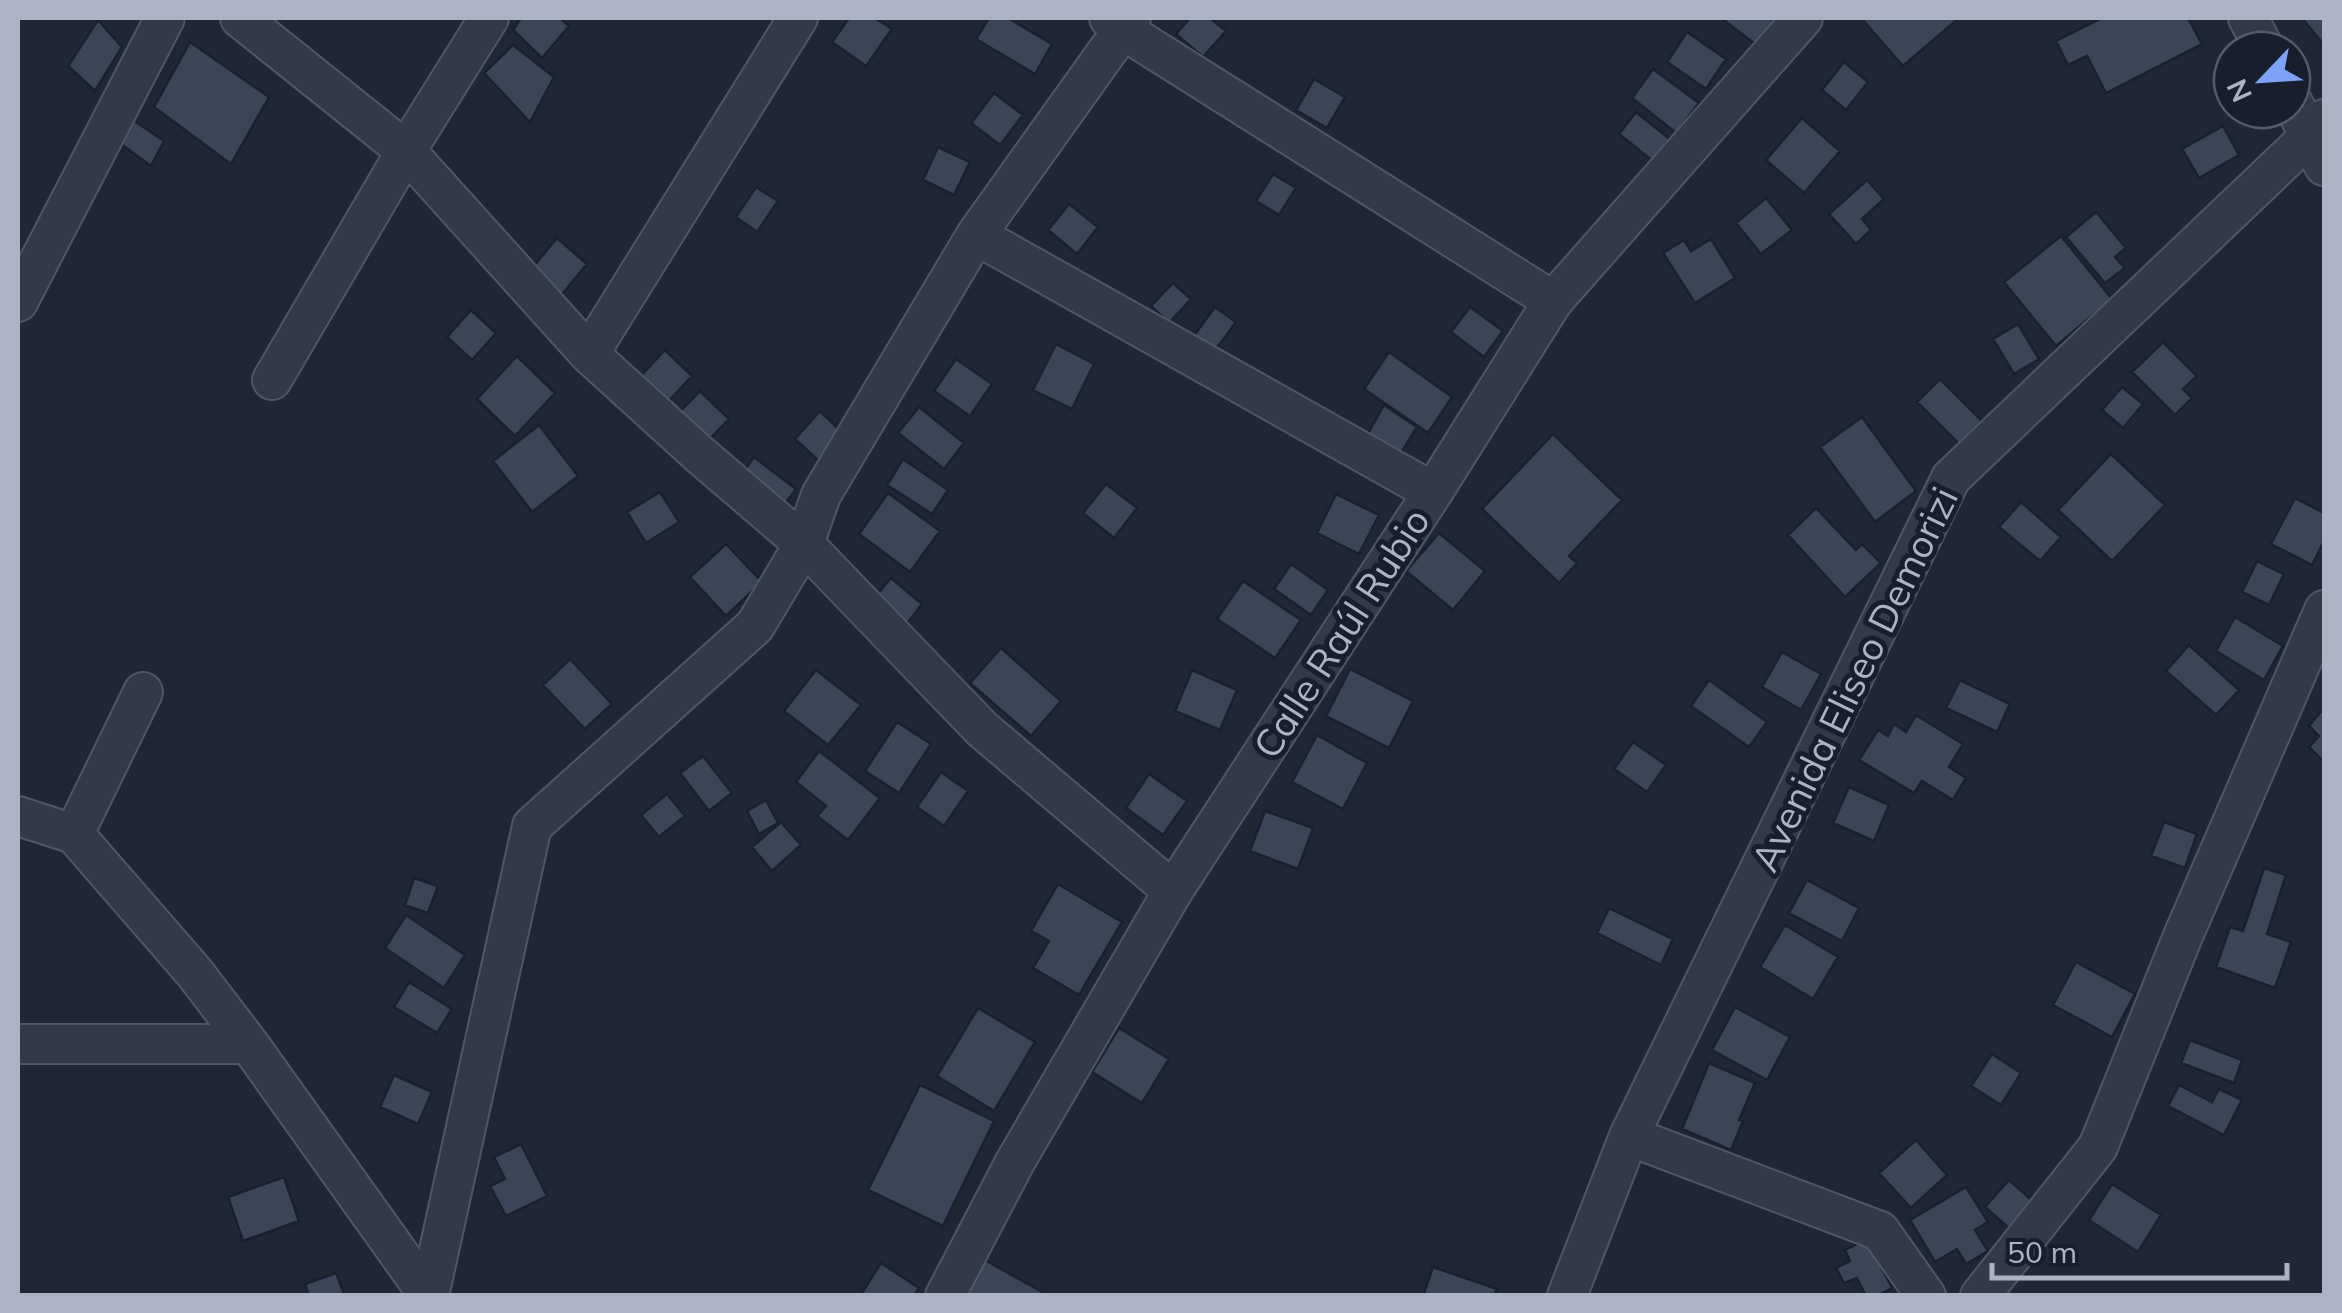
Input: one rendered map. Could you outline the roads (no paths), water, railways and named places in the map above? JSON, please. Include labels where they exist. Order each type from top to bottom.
[{"type":"street","points":[[18,302],[166,18]]},
{"type":"street","points":[[240,18],[406,151],[589,354],[804,544],[982,729],[1173,892]]},
{"type":"street","points":[[272,380],[489,18]]},
{"type":"street","points":[[589,354],[798,18]]},
{"type":"street","name":"Calle Raúl Rubio","points":[[945,1296],[1015,1162],[1173,892],[1553,302],[1803,18]]},
{"type":"street","points":[[429,1296],[532,826],[754,626],[804,544],[821,495],[976,235],[1121,22],[1553,302]]},
{"type":"street","name":"Avenida Eliseo Demorizi","points":[[1567,1296],[1628,1136],[1951,478],[2320,141]]},
{"type":"street","points":[[976,235],[1433,492]]},
{"type":"street","points":[[1980,1296],[2098,1147],[2183,936],[2324,610]]},
{"type":"street","points":[[74,834],[143,692]]},
{"type":"street","points":[[18,816],[74,834],[194,972],[429,1296]]},
{"type":"street","points":[[18,1044],[249,1044]]},
{"type":"street","points":[[1628,1136],[1880,1231],[1926,1296]]}]
